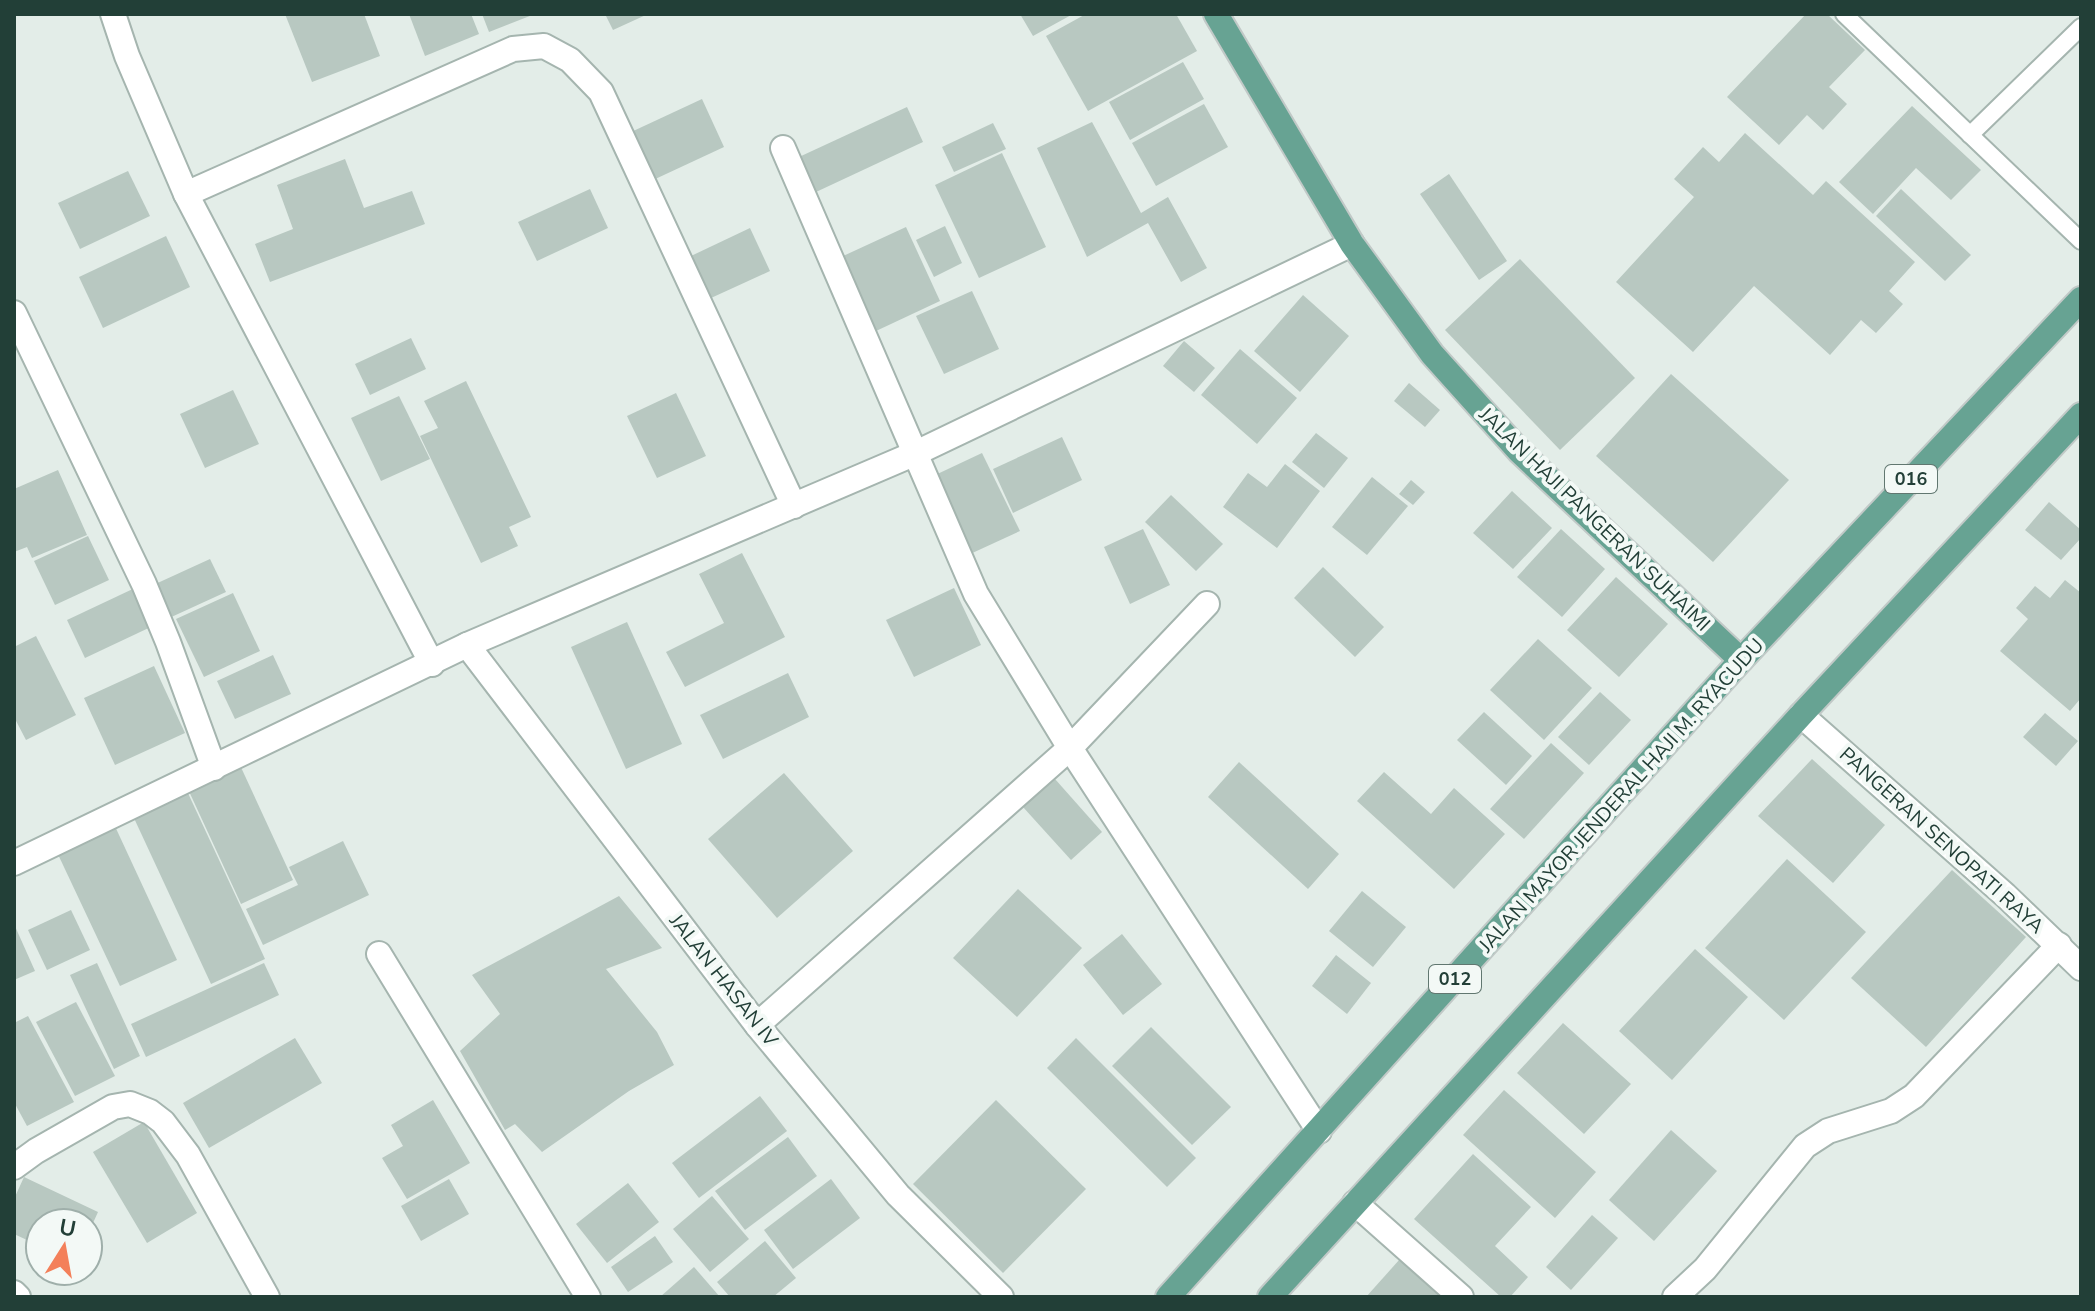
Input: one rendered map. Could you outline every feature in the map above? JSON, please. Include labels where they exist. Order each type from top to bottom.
[{"type":"main road","name":"JALAN HAJI PANGERAN SUHAIMI","points":[[1216,14],[1352,244],[1432,354],[1519,451],[1741,660]]},
{"type":"main road","name":"JALAN MAYOR JENDERAL HAJI M. RYACUDU","points":[[1168,1297],[1741,660],[2081,299]]},
{"type":"main road","points":[[1270,1297],[1801,715],[2081,415]]},
{"type":"street","points":[[113,14],[127,56],[186,194],[432,664]]},
{"type":"street","points":[[186,194],[513,49],[544,46],[570,60],[601,92],[794,506]]},
{"type":"street","points":[[783,148],[976,594],[1070,748],[1319,1131]]},
{"type":"street","points":[[14,863],[467,645],[916,453],[1352,244]]},
{"type":"street","points":[[14,313],[144,584],[214,768]]},
{"type":"street","points":[[757,1025],[1070,748],[1207,604]]},
{"type":"street","name":"JALAN HASAN IV","points":[[467,645],[757,1025],[898,1195],[1001,1297]]},
{"type":"street","name":"PANGERAN SENOPATI RAYA","points":[[1801,715],[2005,895],[2081,968]]},
{"type":"street","points":[[1675,1297],[1705,1269],[1805,1146],[1828,1131],[1891,1111],[1914,1096],[2059,945]]},
{"type":"street","points":[[379,954],[588,1297]]},
{"type":"street","points":[[14,1167],[113,1107],[130,1104],[150,1112],[163,1122],[188,1155],[267,1297]]},
{"type":"street","points":[[1355,1203],[1461,1297]]},
{"type":"lane","points":[[1844,14],[2081,241]]},
{"type":"lane","points":[[1970,135],[2081,27]]},
{"type":"building","points":[[285,14],[364,14],[380,56],[312,82]]},
{"type":"building","points":[[409,14],[471,14],[479,34],[425,56]]},
{"type":"building","points":[[482,14],[535,14],[489,32]]},
{"type":"building","points":[[605,14],[648,14],[613,30]]},
{"type":"building","points":[[1020,14],[1073,14],[1033,36]]},
{"type":"building","points":[[1086,14],[1176,14],[1197,51],[1088,111],[1046,36]]},
{"type":"building","points":[[1806,14],[1827,14],[1865,50],[1829,87],[1847,104],[1823,130],[1807,115],[1779,145],[1727,97]]},
{"type":"building","points":[[1183,62],[1204,99],[1130,140],[1109,102]]},
{"type":"building","points":[[702,99],[724,147],[651,181],[629,133]]},
{"type":"building","points":[[1204,104],[1228,147],[1156,186],[1132,143]]},
{"type":"building","points":[[1912,106],[1981,170],[1951,200],[1916,168],[1873,214],[1839,182]]},
{"type":"building","points":[[907,107],[923,142],[816,192],[799,157]]},
{"type":"building","points":[[1092,122],[1141,213],[1168,197],[1207,268],[1181,282],[1148,223],[1087,257],[1037,148]]},
{"type":"building","points":[[993,123],[1006,149],[954,172],[942,147]]},
{"type":"building","points":[[1745,133],[1813,195],[1826,181],[1915,262],[1889,291],[1903,304],[1876,333],[1861,320],[1830,355],[1754,286],[1693,352],[1616,282],[1694,197],[1674,179],[1703,147],[1719,162]]},
{"type":"building","points":[[1002,153],[1046,247],[979,278],[935,185]]},
{"type":"building","points":[[345,159],[364,208],[412,191],[425,224],[270,282],[255,244],[293,229],[277,185]]},
{"type":"building","points":[[128,171],[150,216],[80,249],[58,203]]},
{"type":"building","points":[[1449,174],[1507,261],[1479,280],[1420,194]]},
{"type":"building","points":[[590,189],[608,228],[537,261],[518,222]]},
{"type":"building","points":[[1901,189],[1971,255],[1945,281],[1876,216]]},
{"type":"building","points":[[945,226],[962,263],[934,277],[916,240]]},
{"type":"building","points":[[906,227],[940,301],[876,331],[841,257]]},
{"type":"building","points":[[750,228],[770,271],[711,298],[691,256]]},
{"type":"building","points":[[166,236],[190,287],[103,328],[79,277]]},
{"type":"building","points":[[1520,259],[1635,378],[1560,450],[1445,330]]},
{"type":"building","points":[[972,291],[999,349],[944,374],[916,316]]},
{"type":"building","points":[[1303,295],[1349,336],[1300,392],[1254,351]]},
{"type":"building","points":[[411,338],[426,369],[370,395],[355,364]]},
{"type":"building","points":[[1184,341],[1215,368],[1194,392],[1163,366]]},
{"type":"building","points":[[1240,349],[1297,398],[1257,444],[1201,395]]},
{"type":"building","points":[[1671,374],[1789,480],[1713,562],[1596,456]]},
{"type":"building","points":[[466,381],[531,517],[509,527],[518,546],[481,563],[420,436],[438,428],[424,401]]},
{"type":"building","points":[[1409,383],[1440,410],[1425,427],[1394,401]]},
{"type":"building","points":[[233,390],[259,444],[205,468],[180,414]]},
{"type":"building","points":[[676,393],[706,456],[657,478],[627,416]]},
{"type":"building","points":[[399,396],[430,459],[381,481],[351,418]]},
{"type":"building","points":[[1316,433],[1348,458],[1324,488],[1292,462]]},
{"type":"building","points":[[1062,437],[1082,480],[1013,513],[993,469]]},
{"type":"building","points":[[982,453],[1020,531],[968,555],[931,477]]},
{"type":"building","points":[[1285,464],[1320,491],[1277,548],[1223,507],[1248,473],[1267,487]]},
{"type":"building","points":[[58,470],[87,535],[32,558],[27,547],[14,552],[14,489]]},
{"type":"building","points":[[1372,477],[1408,506],[1367,555],[1332,527]]},
{"type":"building","points":[[1411,480],[1425,492],[1413,505],[1399,494]]},
{"type":"building","points":[[1512,491],[1552,528],[1513,569],[1473,533]]},
{"type":"building","points":[[1171,495],[1223,544],[1196,571],[1145,522]]},
{"type":"building","points":[[2049,502],[2081,530],[2081,538],[2061,560],[2025,530]]},
{"type":"building","points":[[1143,529],[1170,585],[1130,604],[1104,547]]},
{"type":"building","points":[[1561,529],[1605,569],[1562,617],[1517,577]]},
{"type":"building","points":[[88,536],[109,580],[55,605],[34,561]]},
{"type":"building","points":[[742,553],[785,637],[685,687],[666,652],[724,623],[699,574]]},
{"type":"building","points":[[210,559],[226,592],[167,619],[151,586]]},
{"type":"building","points":[[1323,567],[1384,627],[1355,657],[1294,598]]},
{"type":"building","points":[[1616,577],[1668,624],[1619,677],[1567,630]]},
{"type":"building","points":[[2065,580],[2081,593],[2081,698],[2070,711],[2000,651],[2028,619],[2016,608],[2035,586],[2050,598]]},
{"type":"building","points":[[137,587],[155,625],[85,658],[67,620]]},
{"type":"building","points":[[954,588],[981,645],[914,677],[886,620]]},
{"type":"building","points":[[233,593],[260,651],[204,677],[176,619]]},
{"type":"building","points":[[627,622],[682,744],[626,769],[571,647]]},
{"type":"building","points":[[36,636],[76,715],[26,740],[14,717],[14,647]]},
{"type":"building","points":[[1538,639],[1592,688],[1544,740],[1490,690]]},
{"type":"building","points":[[273,655],[291,694],[235,719],[217,681]]},
{"type":"building","points":[[154,666],[185,733],[115,765],[84,698]]},
{"type":"building","points":[[788,673],[809,717],[723,759],[700,715]]},
{"type":"building","points":[[1600,692],[1631,720],[1589,765],[1558,737]]},
{"type":"building","points":[[1484,712],[1532,756],[1506,785],[1457,740]]},
{"type":"building","points":[[2045,713],[2078,741],[2056,766],[2023,737]]},
{"type":"building","points":[[1551,743],[1584,773],[1524,839],[1490,809]]},
{"type":"building","points":[[1812,759],[1885,825],[1833,883],[1758,816]]},
{"type":"building","points":[[1239,762],[1339,854],[1308,889],[1208,797]]},
{"type":"building","points":[[239,763],[293,880],[241,904],[187,787]]},
{"type":"building","points":[[1384,772],[1431,814],[1454,788],[1505,834],[1454,889],[1357,801]]},
{"type":"building","points":[[784,773],[853,851],[777,918],[708,839]]},
{"type":"building","points":[[1055,779],[1102,832],[1071,860],[1023,807]]},
{"type":"building","points":[[187,791],[265,959],[211,984],[133,816]]},
{"type":"building","points":[[113,822],[177,960],[120,986],[55,848]]},
{"type":"building","points":[[343,841],[369,895],[263,945],[246,909],[298,885],[289,867]]},
{"type":"building","points":[[1787,859],[1866,932],[1784,1020],[1705,948]]},
{"type":"building","points":[[1952,870],[2026,937],[1926,1047],[1851,978]]},
{"type":"building","points":[[1018,889],[1082,948],[1017,1017],[953,958]]},
{"type":"building","points":[[1362,891],[1406,927],[1373,967],[1329,931]]},
{"type":"building","points":[[619,896],[662,948],[606,969],[657,1032],[674,1065],[629,1091],[542,1152],[515,1124],[505,1130],[460,1051],[500,1014],[472,975]]},
{"type":"building","points":[[71,910],[90,950],[47,970],[28,930]]},
{"type":"building","points":[[14,924],[35,971],[14,980]]},
{"type":"building","points":[[1122,934],[1162,984],[1123,1015],[1083,965]]},
{"type":"building","points":[[1695,949],[1748,997],[1672,1080],[1619,1031]]},
{"type":"building","points":[[1336,955],[1371,983],[1347,1014],[1312,986]]},
{"type":"building","points":[[97,963],[140,1056],[114,1069],[70,975]]},
{"type":"building","points":[[264,963],[279,995],[146,1057],[131,1024]]},
{"type":"building","points":[[76,1002],[115,1076],[75,1096],[36,1022]]},
{"type":"building","points":[[28,1016],[74,1102],[27,1126],[14,1102],[14,1023]]},
{"type":"building","points":[[1563,1023],[1631,1084],[1584,1134],[1517,1073]]},
{"type":"building","points":[[1151,1027],[1231,1107],[1192,1145],[1112,1066]]},
{"type":"building","points":[[295,1038],[322,1083],[209,1148],[183,1103]]},
{"type":"building","points":[[1076,1038],[1196,1158],[1167,1187],[1047,1068]]},
{"type":"building","points":[[1504,1090],[1596,1172],[1555,1218],[1463,1135]]},
{"type":"building","points":[[760,1096],[787,1131],[699,1198],[672,1163]]},
{"type":"building","points":[[433,1100],[470,1163],[407,1199],[382,1158],[403,1146],[391,1125]]},
{"type":"building","points":[[996,1100],[1086,1189],[1003,1273],[913,1184]]},
{"type":"building","points":[[144,1122],[197,1213],[147,1243],[93,1152]]},
{"type":"building","points":[[1671,1130],[1717,1171],[1654,1241],[1609,1200]]},
{"type":"building","points":[[788,1137],[817,1176],[745,1230],[715,1191]]},
{"type":"building","points":[[1473,1154],[1531,1207],[1495,1246],[1528,1277],[1510,1297],[1501,1297],[1414,1219]]},
{"type":"building","points":[[24,1177],[87,1207],[24,1207],[24,1239],[14,1234],[14,1199]]},
{"type":"building","points":[[449,1179],[469,1214],[421,1241],[401,1206]]},
{"type":"building","points":[[831,1179],[860,1218],[793,1269],[764,1230]]},
{"type":"building","points":[[628,1183],[659,1222],[607,1263],[576,1224]]},
{"type":"building","points":[[712,1196],[749,1239],[710,1272],[673,1229]]},
{"type":"building","points":[[1592,1215],[1618,1238],[1571,1290],[1546,1267]]},
{"type":"building","points":[[655,1236],[673,1262],[628,1292],[611,1267]]},
{"type":"building","points":[[765,1241],[796,1278],[773,1297],[730,1297],[717,1282]]},
{"type":"building","points":[[1400,1259],[1443,1297],[1366,1297]]},
{"type":"building","points":[[694,1267],[720,1297],[660,1297]]}]
